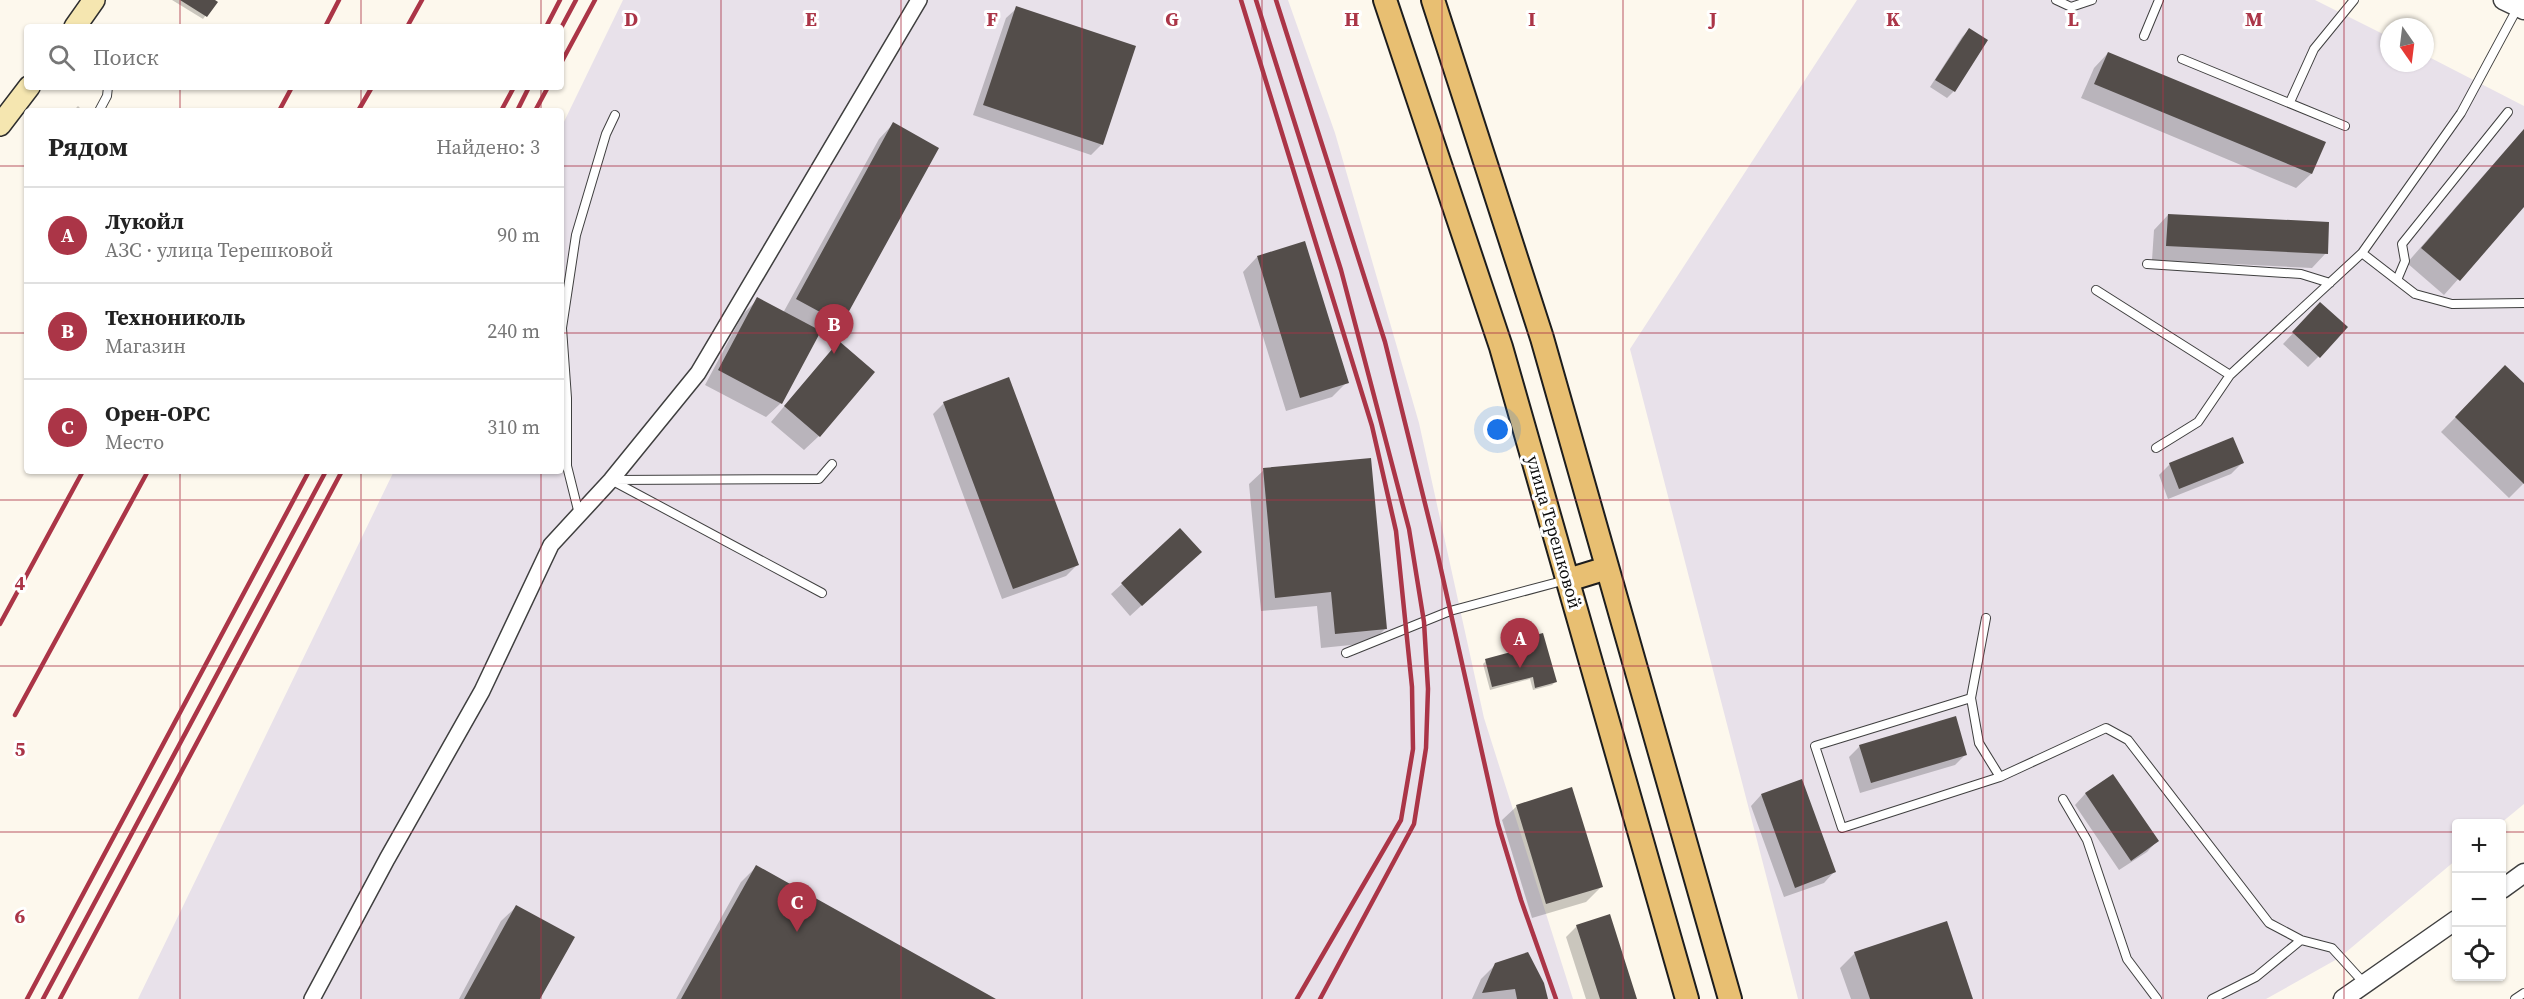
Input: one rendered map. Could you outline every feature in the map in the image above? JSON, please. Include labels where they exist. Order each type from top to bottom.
[{"type":"main road","points":[[77,24],[94,0]]},
{"type":"main road","name":"улица Терешковой","points":[[1385,0],[1501,347],[1687,999]]},
{"type":"main road","points":[[1433,0],[1542,338],[1730,999]]},
{"type":"main road","points":[[0,125],[28,90]]},
{"type":"main road","points":[[1568,580],[1607,568]]},
{"type":"street","points":[[312,999],[387,859],[482,691],[551,545],[611,480],[698,373],[919,0]]},
{"type":"street","points":[[2506,886],[2524,873]]},
{"type":"street","points":[[2343,999],[2452,923]]},
{"type":"lane","points":[[2056,0],[2071,7],[2092,0]]},
{"type":"lane","points":[[2144,36],[2159,0]]},
{"type":"lane","points":[[2290,102],[2314,50],[2354,0]]},
{"type":"lane","points":[[2156,448],[2198,422],[2230,375],[2362,254],[2461,112],[2515,6]]},
{"type":"lane","points":[[2182,59],[2345,126]]},
{"type":"lane","points":[[101,108],[108,90]]},
{"type":"lane","points":[[2397,280],[2405,261],[2402,244],[2508,112]]},
{"type":"lane","points":[[564,315],[576,235],[606,134],[615,115]]},
{"type":"lane","points":[[2362,254],[2415,294],[2451,304],[2524,303]]},
{"type":"lane","points":[[2147,264],[2301,274],[2330,283]]},
{"type":"lane","points":[[2096,290],[2230,375]]},
{"type":"lane","points":[[564,356],[567,398],[567,466],[579,514]]},
{"type":"lane","points":[[611,480],[819,479],[832,464]]},
{"type":"lane","points":[[611,480],[822,593]]},
{"type":"lane","points":[[1346,653],[1450,611],[1568,580]]},
{"type":"lane","points":[[1986,618],[1971,698],[1979,743],[2000,777]]},
{"type":"lane","points":[[1971,698],[1815,746],[1842,828],[2000,777],[2106,728],[2128,740],[2269,923],[2301,940],[2332,948],[2365,984]]},
{"type":"lane","points":[[2063,799],[2087,840],[2127,959],[2157,999]]},
{"type":"lane","points":[[2212,999],[2256,977],[2301,940]]},
{"type":"lane","points":[[2515,999],[2524,993]]},
{"type":"shaded area","points":[[623,0],[1288,0],[1335,133],[1419,423],[1484,718],[1573,999],[138,999],[393,474],[564,474],[564,122]]},
{"type":"shaded area","points":[[1857,0],[2315,0],[2380,32],[2380,72],[2434,72],[2434,60],[2524,106],[2524,804],[2506,819],[2452,819],[2452,863],[2339,958],[2266,999],[1798,999],[1630,349]]},
{"type":"building","points":[[180,0],[215,0],[218,2],[207,17]]},
{"type":"building","points":[[1016,6],[1136,46],[1103,145],[983,105]]},
{"type":"building","points":[[1969,28],[1988,40],[1955,92],[1935,80]]},
{"type":"building","points":[[2108,52],[2326,142],[2312,174],[2094,84]]},
{"type":"building","points":[[893,122],[939,148],[842,324],[796,299]]},
{"type":"building","points":[[2524,129],[2524,207],[2460,281],[2421,248]]},
{"type":"building","points":[[2168,214],[2329,222],[2328,254],[2166,246]]},
{"type":"building","points":[[1305,241],[1349,383],[1300,398],[1257,256]]},
{"type":"building","points":[[757,297],[821,331],[782,404],[718,370]]},
{"type":"building","points":[[2320,302],[2348,327],[2320,358],[2292,332]]},
{"type":"building","points":[[839,341],[875,372],[820,437],[784,406]]},
{"type":"building","points":[[2505,365],[2524,383],[2524,484],[2455,417]]},
{"type":"building","points":[[1009,377],[1079,565],[1013,589],[943,402]]},
{"type":"building","points":[[2233,437],[2244,463],[2179,489],[2169,463]]},
{"type":"building","points":[[1371,458],[1387,629],[1335,634],[1331,592],[1275,598],[1263,468]]},
{"type":"building","points":[[1180,528],[1202,552],[1142,606],[1121,583]]},
{"type":"building","points":[[1543,633],[1557,682],[1535,688],[1533,677],[1492,687],[1485,659],[1522,649],[1520,639]]},
{"type":"building","points":[[1956,716],[1967,755],[1871,783],[1859,745]]},
{"type":"building","points":[[2113,774],[2159,841],[2131,861],[2085,793]]},
{"type":"building","points":[[1802,779],[1836,872],[1795,888],[1761,794]]},
{"type":"building","points":[[1572,787],[1603,887],[1546,904],[1516,805]]},
{"type":"building","points":[[756,865],[996,999],[681,999]]},
{"type":"building","points":[[516,905],[575,937],[540,999],[464,999]]},
{"type":"building","points":[[1610,914],[1637,999],[1600,999],[1576,925]]},
{"type":"building","points":[[1947,921],[1973,999],[1870,999],[1854,952]]},
{"type":"building","points":[[1528,952],[1544,983],[1548,999],[1517,999],[1515,989],[1482,993],[1495,963]]},
{"type":"railway","points":[[327,24],[339,0]]},
{"type":"railway","points":[[409,24],[422,0]]},
{"type":"railway","points":[[548,24],[560,0]]},
{"type":"railway","points":[[563,24],[576,0]]},
{"type":"railway","points":[[564,57],[595,0]]},
{"type":"railway","points":[[1241,0],[1372,426],[1396,531],[1412,687],[1413,749],[1401,820],[1297,999]]},
{"type":"railway","points":[[1256,0],[1341,270],[1409,529],[1424,622],[1428,689],[1426,748],[1414,824],[1320,999]]},
{"type":"railway","points":[[1276,0],[1385,342],[1438,556],[1498,824],[1521,900],[1556,999]]},
{"type":"railway","points":[[281,108],[290,90]]},
{"type":"railway","points":[[360,108],[370,90]]},
{"type":"railway","points":[[503,108],[512,90]]},
{"type":"railway","points":[[518,108],[528,90]]},
{"type":"railway","points":[[537,108],[546,90]]},
{"type":"railway","points":[[0,624],[81,474]]},
{"type":"railway","points":[[15,715],[146,474]]},
{"type":"railway","points":[[27,999],[307,474]]},
{"type":"railway","points":[[43,999],[324,474]]},
{"type":"railway","points":[[60,999],[340,474]]},
{"type":"place","name":"Технониколь","points":[[834,354]]},
{"type":"place","name":"Лукойл","points":[[1520,668]]},
{"type":"place","name":"Орен-ОРС","points":[[797,932]]}]
